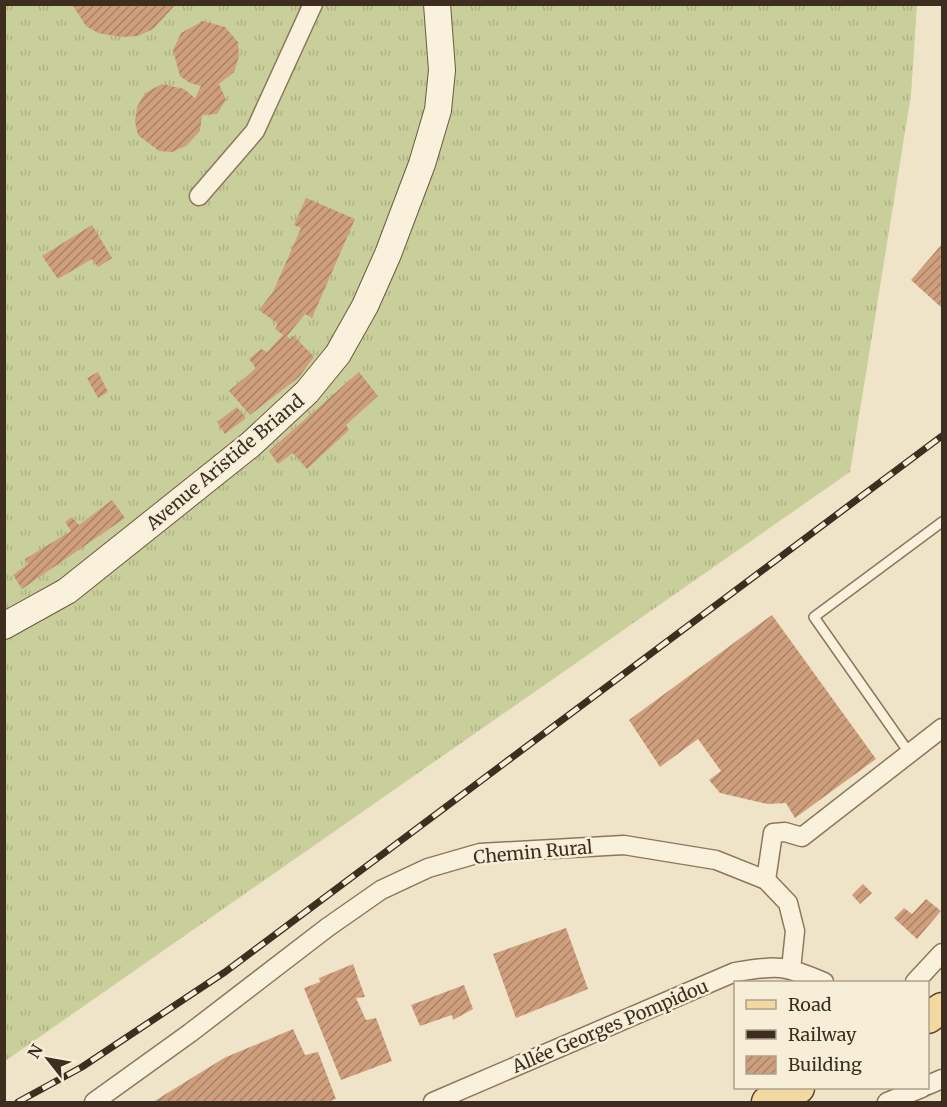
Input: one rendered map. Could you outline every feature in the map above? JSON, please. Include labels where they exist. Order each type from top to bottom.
[{"type":"main road","name":"Avenue Aristide Briand","points":[[4,626],[67,591],[250,445],[308,392],[338,354],[365,306],[388,254],[422,164],[438,110],[442,70],[437,4]]},
{"type":"main road","points":[[929,1017],[942,1008]]},
{"type":"main road","points":[[767,1102],[797,1089]]},
{"type":"street","points":[[199,196],[255,131],[313,4]]},
{"type":"street","points":[[766,880],[773,833],[785,832],[802,837],[942,728]]},
{"type":"street","name":"Chemin Rural","points":[[94,1102],[381,890],[428,868],[480,853],[624,845],[716,860],[766,880],[788,903],[795,931],[791,969]]},
{"type":"street","points":[[916,981],[942,953]]},
{"type":"street","name":"Allée Georges Pompidou","points":[[433,1102],[735,972],[776,966],[791,969],[821,981]]},
{"type":"street","points":[[887,1102],[920,1089]]},
{"type":"lane","points":[[910,754],[814,617],[942,522]]},
{"type":"green space","points":[[5,5],[917,5],[911,95],[850,472],[5,1061]]},
{"type":"building","points":[[72,4],[176,4],[153,29],[138,36],[121,37],[98,33],[86,26]]},
{"type":"building","points":[[203,21],[225,27],[238,42],[239,56],[234,72],[219,84],[226,100],[217,114],[202,115],[200,131],[186,146],[172,152],[159,151],[138,135],[135,122],[137,107],[145,93],[162,84],[184,89],[195,98],[201,86],[190,83],[180,76],[173,50],[181,33]]},
{"type":"building","points":[[306,198],[355,219],[312,318],[305,314],[287,336],[290,339],[294,336],[314,357],[299,377],[250,415],[229,391],[256,368],[249,359],[261,349],[267,352],[283,335],[275,329],[278,324],[259,310],[273,292],[301,228],[294,225]]},
{"type":"building","points":[[92,225],[112,258],[98,267],[92,259],[58,279],[42,256]]},
{"type":"building","points":[[942,244],[942,308],[911,280]]},
{"type":"building","points":[[98,372],[108,392],[98,398],[87,378]]},
{"type":"building","points":[[359,372],[378,396],[346,425],[349,430],[307,469],[293,453],[278,464],[269,451]]},
{"type":"building","points":[[237,407],[246,418],[225,434],[217,422]]},
{"type":"building","points":[[112,500],[125,518],[22,589],[13,575],[28,564],[25,559],[71,531],[65,522],[72,517],[79,525]]},
{"type":"building","points":[[772,615],[876,759],[795,818],[786,803],[767,804],[720,793],[709,780],[721,771],[698,739],[660,767],[629,720]]},
{"type":"building","points":[[863,884],[872,893],[860,904],[852,895]]},
{"type":"building","points":[[926,899],[941,911],[917,939],[894,918],[904,908],[912,914]]},
{"type":"building","points":[[566,928],[588,989],[516,1018],[493,954]]},
{"type":"building","points":[[353,964],[365,997],[356,998],[366,1020],[376,1018],[392,1061],[341,1080],[304,988],[320,982],[319,978]]},
{"type":"building","points":[[464,985],[473,1009],[453,1020],[452,1015],[420,1026],[411,1005]]},
{"type":"building","points":[[293,1029],[305,1055],[318,1052],[336,1099],[327,1102],[153,1102],[224,1058]]},
{"type":"railway","points":[[18,1102],[82,1067],[225,972],[942,436]]}]
